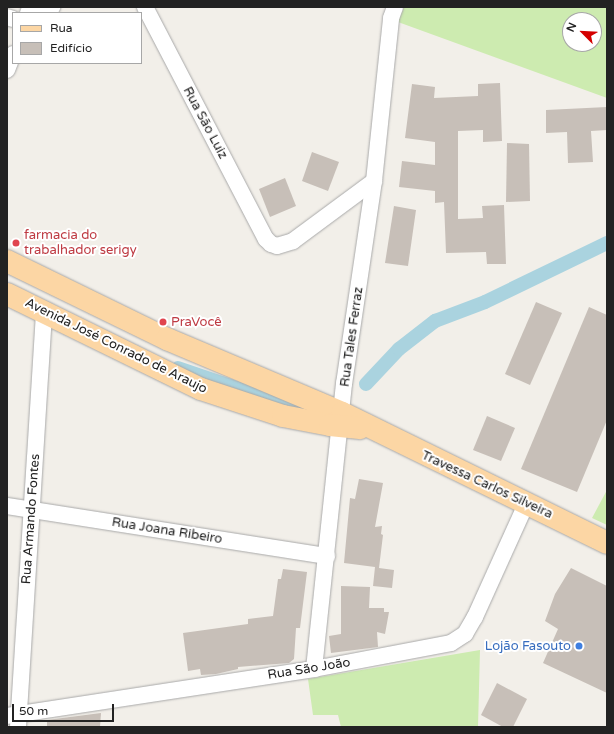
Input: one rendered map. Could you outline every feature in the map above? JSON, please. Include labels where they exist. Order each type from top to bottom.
[{"type":"main road","points":[[7,261],[167,339],[341,420]]},
{"type":"main road","name":"Avenida José Conrado de Araujo","points":[[7,294],[44,310],[144,363],[201,389],[283,416],[341,420]]},
{"type":"main road","name":"Travessa Carlos Silveira","points":[[341,420],[367,428],[607,542]]},
{"type":"street","points":[[43,12],[52,7]]},
{"type":"street","name":"Rua São Luiz","points":[[144,7],[266,239],[277,246],[293,241],[374,182]]},
{"type":"street","name":"Rua Tales Ferraz","points":[[314,669],[341,420],[374,182],[391,18],[395,7]]},
{"type":"street","points":[[7,70],[12,57]]},
{"type":"street","name":"Rua Armando Fontes","points":[[14,719],[31,510],[44,310]]},
{"type":"street","name":"Rua São João","points":[[14,719],[314,669],[446,645],[465,634],[526,504]]},
{"type":"street","name":"Rua Joana Ribeiro","points":[[7,506],[327,556]]},
{"type":"green space","points":[[404,7],[607,7],[607,98],[398,22]]},
{"type":"green space","points":[[607,490],[607,525],[592,518]]},
{"type":"green space","points":[[480,650],[478,727],[341,727],[338,715],[313,715],[308,679]]},
{"type":"building","points":[[500,83],[502,141],[483,142],[483,130],[458,131],[458,219],[483,218],[482,206],[504,205],[506,264],[487,264],[486,252],[446,253],[444,202],[435,203],[435,191],[399,187],[402,161],[435,165],[435,142],[405,138],[412,84],[435,87],[434,98],[478,96],[478,84]]},
{"type":"building","points":[[607,107],[607,130],[591,131],[593,162],[568,163],[567,132],[546,133],[546,110]]},
{"type":"building","points":[[507,143],[529,144],[530,201],[506,202]]},
{"type":"building","points":[[312,152],[339,162],[328,191],[302,181]]},
{"type":"building","points":[[285,178],[296,206],[270,217],[259,189]]},
{"type":"building","points":[[394,206],[416,210],[408,266],[385,263]]},
{"type":"building","points":[[536,302],[562,313],[530,385],[505,374]]},
{"type":"building","points":[[589,307],[607,315],[607,420],[577,492],[521,469]]},
{"type":"building","points":[[487,416],[515,428],[501,461],[473,450]]},
{"type":"building","points":[[359,479],[383,483],[375,527],[382,526],[381,534],[383,535],[379,568],[394,570],[392,588],[373,586],[375,567],[344,563],[350,498],[355,499]]},
{"type":"building","name":"Lojão Fasouto","points":[[571,568],[607,586],[607,693],[543,663],[558,629],[545,621],[555,594]]},
{"type":"building","points":[[283,569],[307,572],[300,628],[296,628],[294,659],[289,663],[238,667],[238,669],[216,674],[201,675],[200,669],[188,671],[183,633],[248,624],[248,619],[273,616],[278,579],[281,579]]},
{"type":"building","points":[[341,586],[370,587],[369,608],[384,608],[384,612],[389,612],[385,634],[377,632],[378,647],[331,653],[329,636],[341,634]]},
{"type":"building","points":[[497,683],[527,699],[513,727],[503,727],[481,715]]},
{"type":"building","points":[[101,713],[100,727],[47,727],[47,720]]},
{"type":"waterway","points":[[366,384],[399,349],[435,321],[485,302],[607,243]]},
{"type":"waterway","points":[[178,368],[295,408]]},
{"type":"place","name":"farmacia do trabalhador serigy","points":[[16,243]]},
{"type":"place","name":"PraVocê","points":[[163,322]]},
{"type":"place","name":"Lojão Fasouto","points":[[579,646]]}]
